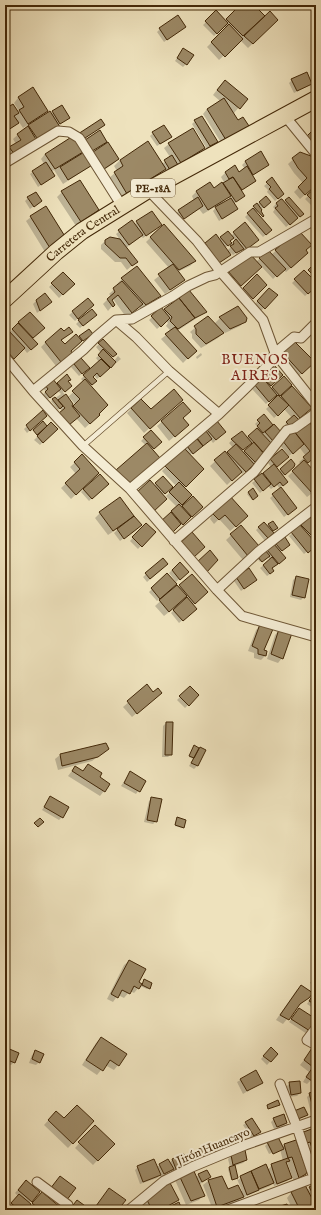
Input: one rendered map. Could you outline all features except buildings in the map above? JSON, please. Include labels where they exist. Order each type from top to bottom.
[{"type":"highway","name":"Carretera Central","points":[[5,299],[50,257],[82,231],[148,190],[316,99]]},
{"type":"street","points":[[285,116],[316,154]]},
{"type":"street","points":[[5,163],[58,132],[69,132],[78,138],[122,206]]},
{"type":"street","points":[[148,190],[197,241],[220,271],[263,320],[275,353],[316,405]]},
{"type":"street","points":[[34,391],[116,320],[132,319],[188,286],[215,275],[250,252],[259,252],[316,219]]},
{"type":"street","points":[[116,320],[136,337],[169,371],[219,414]]},
{"type":"street","points":[[130,490],[219,414],[269,364],[275,353],[294,337],[301,338],[316,323]]},
{"type":"street","points":[[5,357],[83,446],[130,490],[217,590],[242,616],[316,637]]},
{"type":"street","points":[[174,541],[254,472],[287,430],[294,428],[316,413]]},
{"type":"street","points":[[217,590],[259,551],[316,507]]},
{"type":"street","points":[[316,1028],[307,1040],[316,1045]]},
{"type":"street","points":[[228,1210],[315,1178],[280,1084]]},
{"type":"street","name":"Jirón Huancayo","points":[[132,1207],[164,1181],[192,1167],[245,1145],[316,1120]]},
{"type":"street","points":[[37,1182],[66,1208]]},
{"type":"street","points":[[132,1207],[144,1210]]},
{"type":"lane","points":[[83,446],[169,371]]},
{"type":"district","name":"BUENOS AIRES","points":[[255,368]]}]
